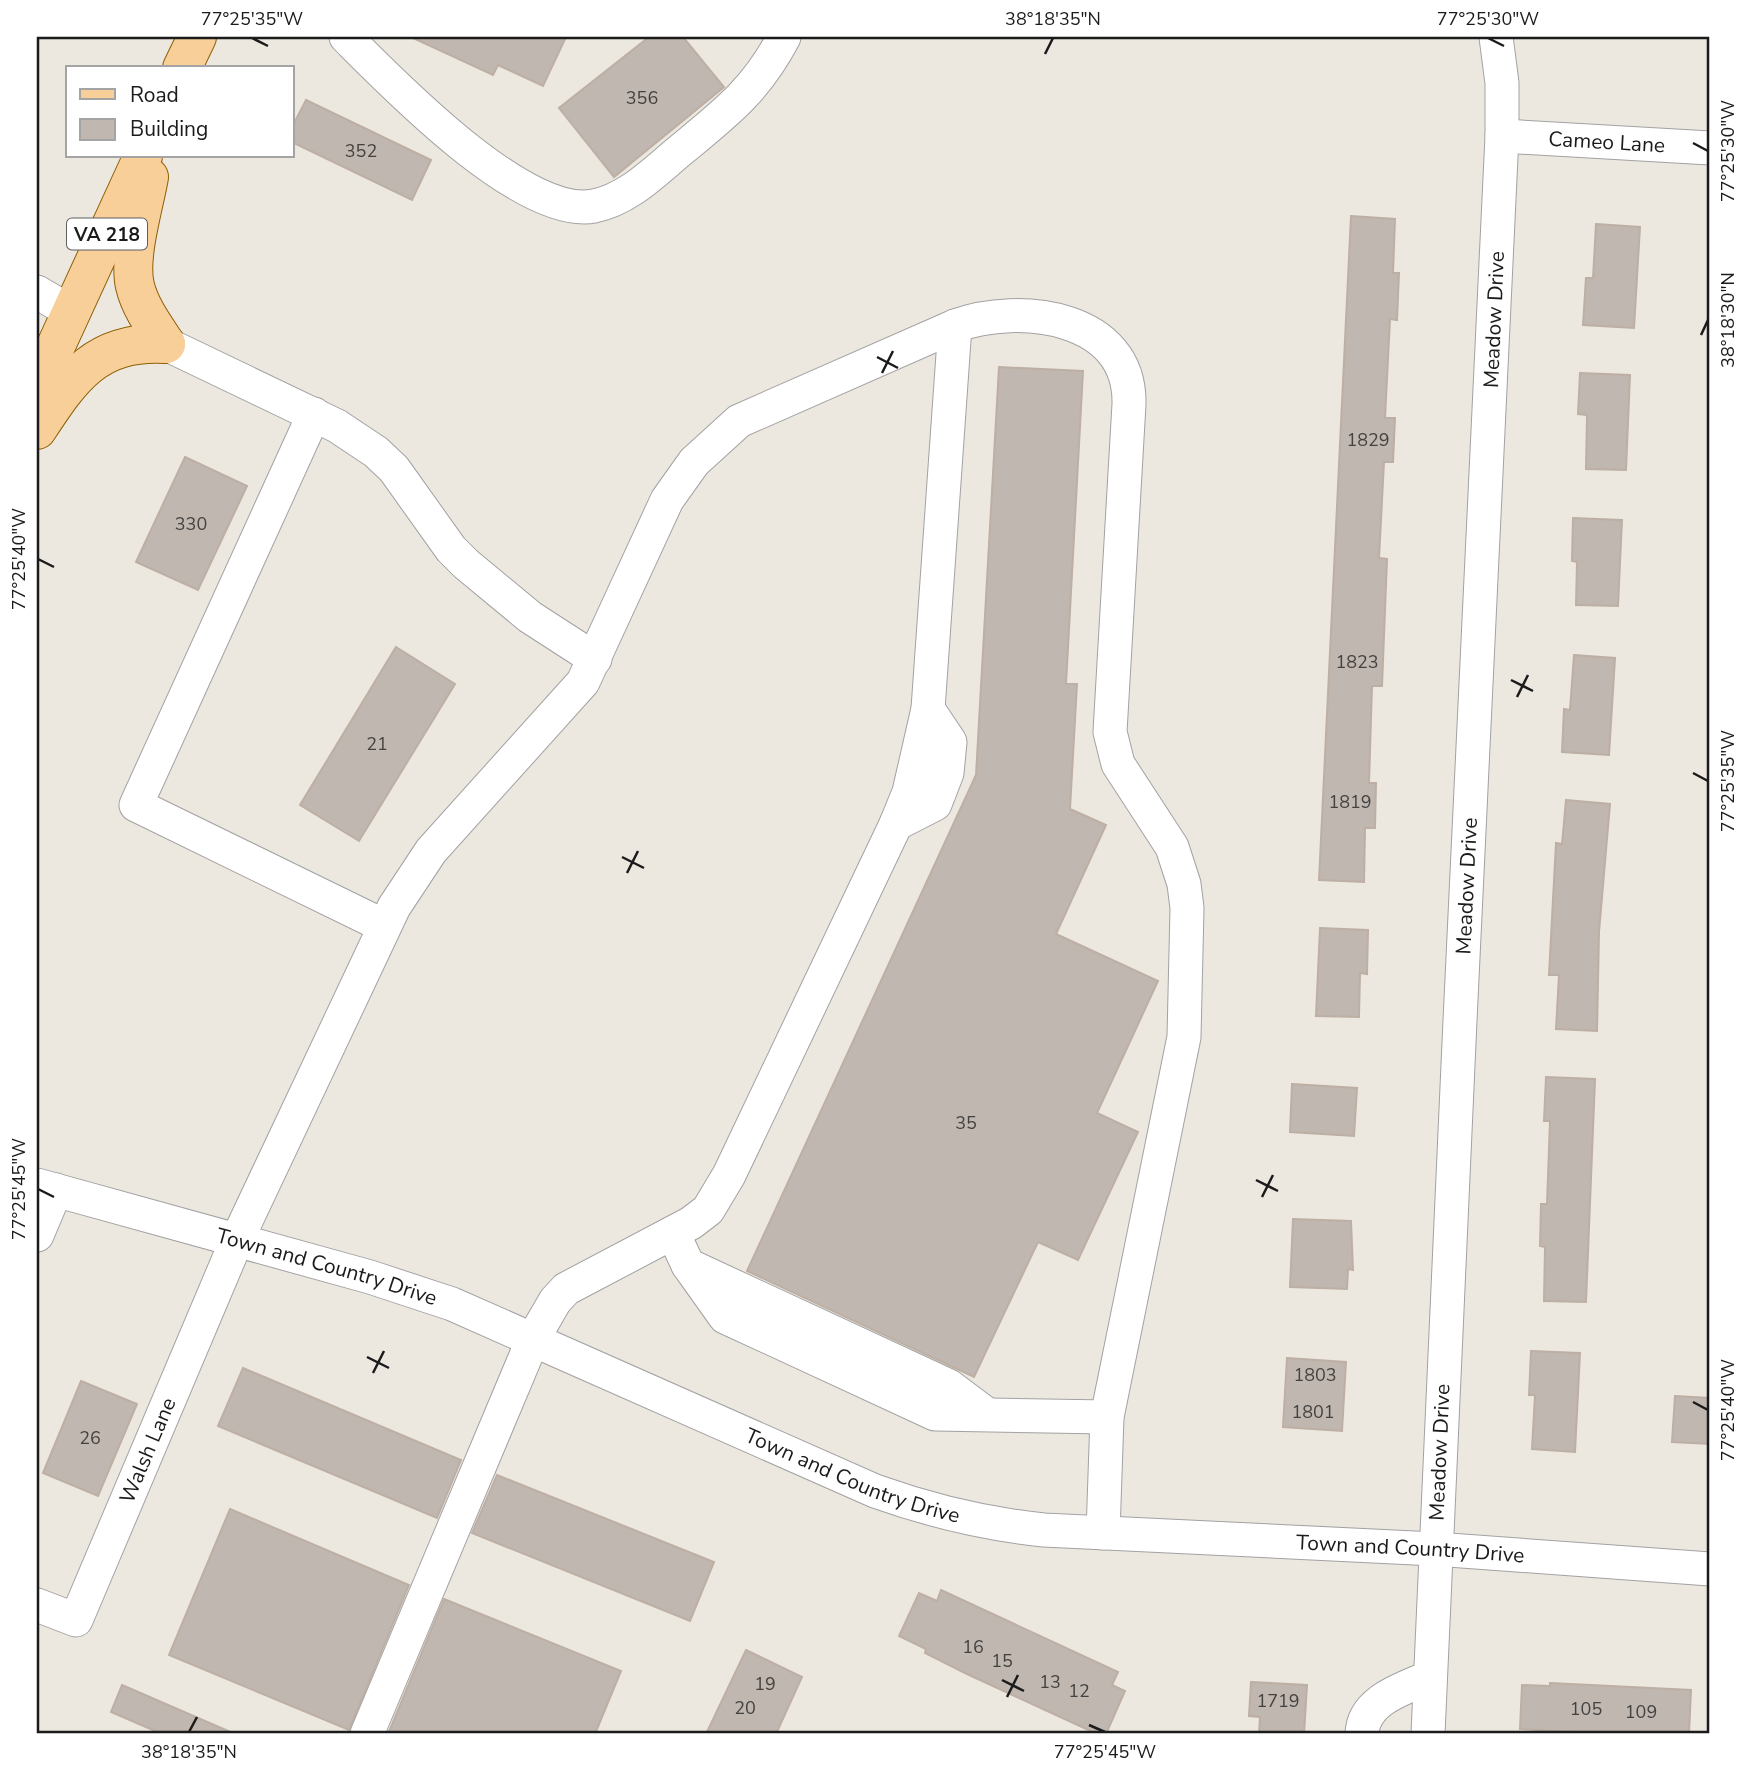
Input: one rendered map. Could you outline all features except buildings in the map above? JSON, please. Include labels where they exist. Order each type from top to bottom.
[{"type":"main road","points":[[183,66],[197,37]]},
{"type":"main road","name":"VA 218","points":[[37,387],[142,158]]},
{"type":"main road","points":[[37,430],[63,391],[92,360],[127,346],[166,344],[134,284],[136,252],[153,158]]},
{"type":"street","points":[[346,37],[403,92],[491,167],[551,200],[591,206],[634,189],[736,104],[755,85],[784,37]]},
{"type":"street","name":"Meadow Drive","points":[[1427,1734],[1480,659],[1502,136],[1502,83],[1496,37]]},
{"type":"street","name":"Cameo Lane","points":[[1502,136],[1710,148]]},
{"type":"street","points":[[37,292],[71,312]]},
{"type":"street","points":[[236,1242],[384,926],[431,851],[569,699],[595,659],[667,500],[694,462],[723,432],[739,421],[820,383],[955,326],[983,317],[1035,317],[1079,326],[1093,333],[1115,353],[1130,389],[1110,732],[1118,764],[1172,847],[1186,896],[1184,1037],[1107,1417],[1103,1533]]},
{"type":"street","points":[[367,1734],[533,1339],[555,1301],[566,1289],[701,1217],[720,1191],[897,824],[909,792],[929,709],[955,326]]},
{"type":"street","points":[[166,344],[355,436],[385,461],[451,548],[493,588],[595,659]]},
{"type":"street","points":[[314,414],[136,805],[384,926]]},
{"type":"street","points":[[37,1235],[46,1187]]},
{"type":"street","name":"Town and Country Drive","points":[[46,1187],[236,1242],[370,1277],[452,1304],[875,1491],[922,1507],[995,1525],[1103,1533],[1435,1549],[1710,1569]]},
{"type":"street","points":[[673,1233],[688,1265],[949,1385],[985,1413],[1107,1417]]},
{"type":"street","name":"Walsh Lane","points":[[37,1605],[76,1620],[236,1242]]},
{"type":"street","points":[[1362,1734],[1362,1723],[1380,1700],[1430,1677]]}]
